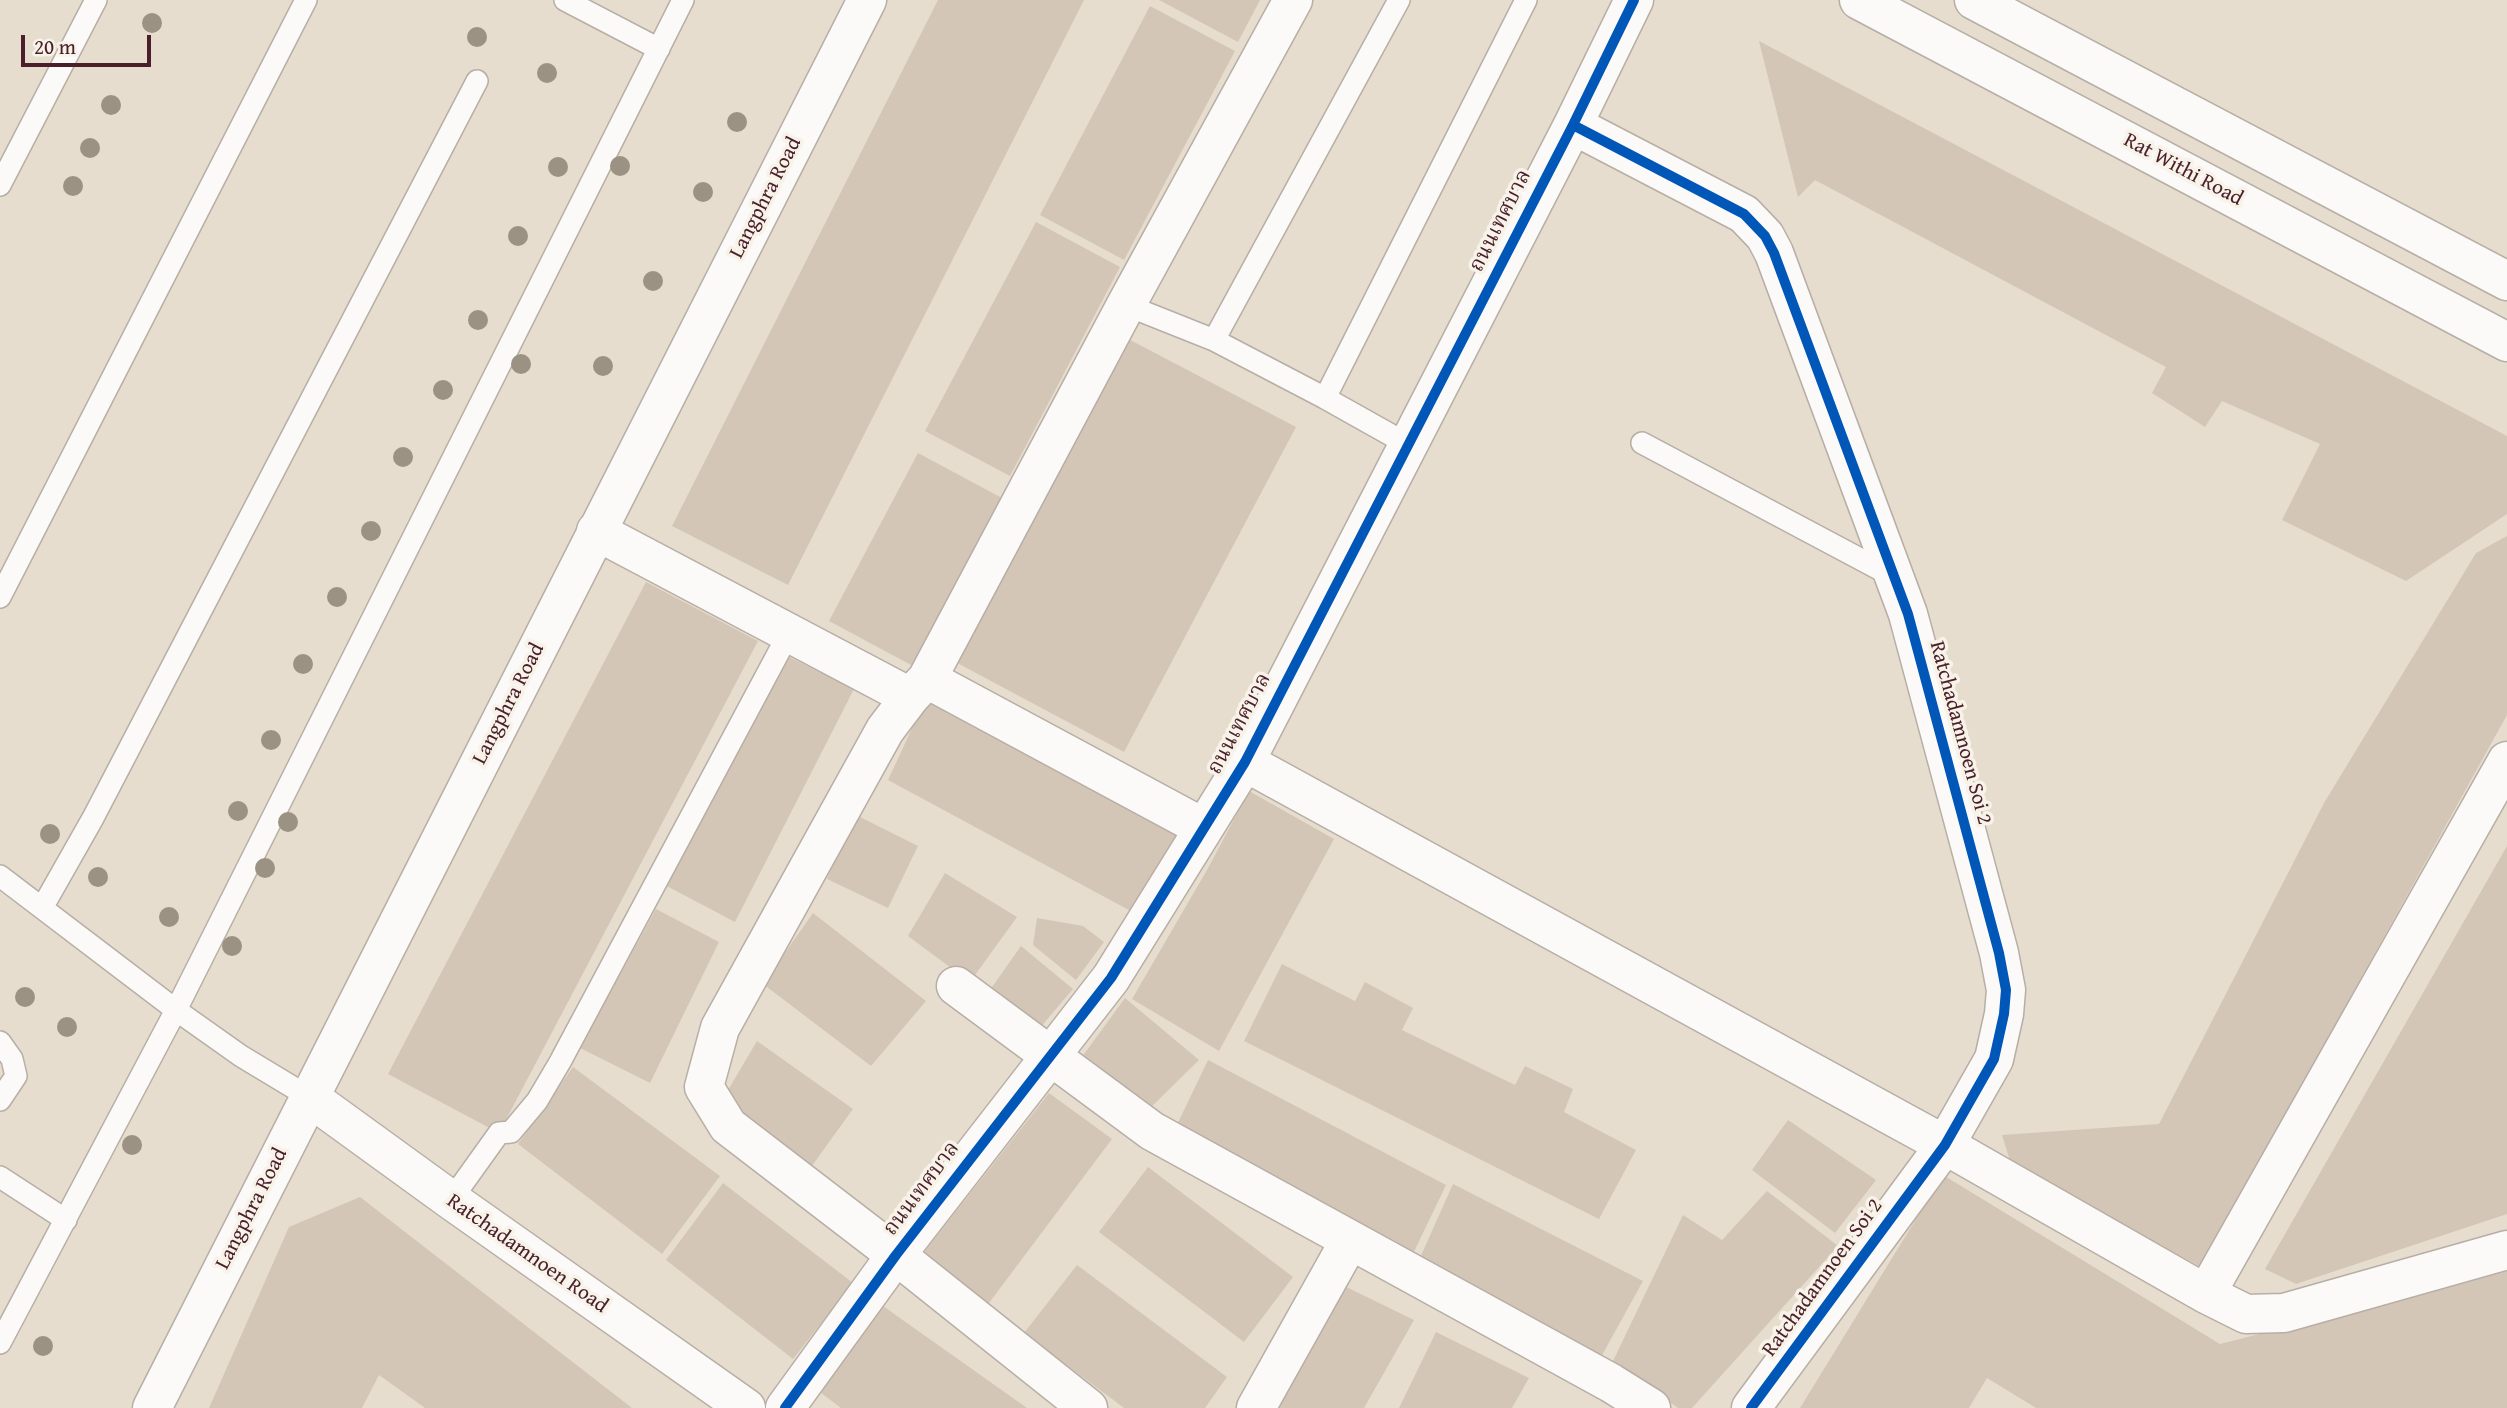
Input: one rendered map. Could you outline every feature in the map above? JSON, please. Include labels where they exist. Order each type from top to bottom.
[{"type":"street","name":"Langphra Road","points":[[152,1408],[867,0]]},
{"type":"street","points":[[1088,1408],[728,1126],[704,1087],[720,1028],[885,730],[919,688],[1293,0]]},
{"type":"street","name":"ถนนเทศบาล","points":[[785,1408],[896,1255],[1111,978],[1245,762],[1406,444],[1573,125],[1634,0]]},
{"type":"street","name":"Rat Withi Road","points":[[1860,0],[2507,342]]},
{"type":"street","points":[[1974,0],[2507,281]]},
{"type":"street","name":"Ratchadamnoen Soi 2","points":[[1573,125],[1744,214],[1765,236],[1774,253],[1908,614],[1996,940],[2006,990],[2004,1014],[1994,1059],[1945,1145],[1751,1408]]},
{"type":"street","points":[[596,531],[789,633],[919,688],[1203,828]]},
{"type":"street","points":[[2206,1294],[2507,761]]},
{"type":"street","points":[[1245,762],[1945,1145],[2206,1294],[2246,1314],[2284,1313],[2507,1250]]},
{"type":"street","points":[[956,986],[1152,1131],[1611,1383],[1651,1408]]},
{"type":"street","name":"Ratchadamnoen Road","points":[[309,1097],[746,1408]]},
{"type":"street","points":[[1256,1408],[1350,1240]]},
{"type":"lane","points":[[0,185],[96,0]]},
{"type":"lane","points":[[0,597],[306,0]]},
{"type":"lane","points":[[565,0],[659,49]]},
{"type":"lane","points":[[0,1343],[176,1010],[683,0]]},
{"type":"lane","points":[[1214,341],[1399,0]]},
{"type":"lane","points":[[1325,398],[1526,0]]},
{"type":"lane","points":[[42,908],[106,793],[477,80]]},
{"type":"lane","points":[[1126,305],[1214,341],[1325,398],[1406,444]]},
{"type":"lane","points":[[1642,443],[1896,578]]},
{"type":"lane","points":[[451,1200],[499,1133],[511,1132],[549,1082],[789,633]]},
{"type":"lane","points":[[0,876],[176,1010],[242,1056],[309,1097]]},
{"type":"lane","points":[[0,1042],[12,1059],[16,1076],[0,1100]]},
{"type":"lane","points":[[0,1177],[66,1220]]},
{"type":"building","points":[[938,0],[1084,0],[788,585],[672,526]]},
{"type":"building","points":[[1159,0],[1260,0],[1238,42]]},
{"type":"building","points":[[1150,6],[1235,51],[1124,260],[1040,215]]},
{"type":"building","points":[[1759,41],[2507,436],[2507,514],[2406,581],[2282,520],[2320,444],[2222,401],[2205,427],[2152,393],[2166,367],[1815,180],[1798,197]]},
{"type":"building","points":[[1036,222],[1120,267],[1010,476],[925,431]]},
{"type":"building","points":[[1117,333],[1296,427],[1124,752],[946,657]]},
{"type":"building","points":[[918,453],[1002,498],[913,666],[829,621]]},
{"type":"building","points":[[2507,536],[2507,715],[2201,1267],[2011,1164],[2002,1135],[2159,1124],[2324,803],[2476,553]]},
{"type":"building","points":[[646,582],[758,641],[499,1133],[388,1074]]},
{"type":"building","points":[[785,655],[854,689],[735,922],[663,884]]},
{"type":"building","points":[[927,696],[1182,831],[1138,915],[888,780]]},
{"type":"building","points":[[1249,791],[1334,839],[1219,1051],[1132,999],[1207,870]]},
{"type":"building","points":[[854,814],[918,846],[888,908],[827,879]]},
{"type":"building","points":[[2507,846],[2507,1214],[2296,1284],[2265,1269]]},
{"type":"building","points":[[945,873],[1017,917],[970,982],[908,936]]},
{"type":"building","points":[[656,909],[719,942],[650,1083],[580,1048]]},
{"type":"building","points":[[813,913],[926,1001],[871,1066],[763,984]]},
{"type":"building","points":[[1037,918],[1083,926],[1104,942],[1076,980],[1033,945]]},
{"type":"building","points":[[1021,946],[1073,989],[1039,1029],[990,990]]},
{"type":"building","points":[[1282,964],[1355,1001],[1365,982],[1413,1008],[1402,1030],[1515,1085],[1525,1066],[1573,1089],[1564,1112],[1636,1150],[1599,1219],[1244,1041]]},
{"type":"building","points":[[1125,998],[1199,1060],[1145,1113],[1079,1061]]},
{"type":"building","points":[[757,1041],[853,1109],[806,1174],[721,1102]]},
{"type":"building","points":[[1208,1060],[1446,1185],[1412,1256],[1174,1131]]},
{"type":"building","points":[[573,1067],[720,1176],[662,1254],[518,1144]]},
{"type":"building","points":[[1049,1093],[1112,1139],[986,1307],[921,1256]]},
{"type":"building","points":[[1788,1120],[1876,1180],[1835,1233],[1752,1170]]},
{"type":"building","points":[[1148,1167],[1293,1277],[1244,1342],[1099,1232]]},
{"type":"building","points":[[1943,1175],[2220,1344],[2507,1271],[2507,1408],[2036,1408],[1987,1378],[1969,1408],[1800,1408]]},
{"type":"building","points":[[723,1183],[853,1283],[793,1359],[666,1260]]},
{"type":"building","points":[[1453,1184],[1643,1281],[1601,1357],[1419,1260]]},
{"type":"building","points":[[1767,1191],[1838,1246],[1692,1408],[1678,1408],[1613,1361],[1683,1215],[1722,1240]]},
{"type":"building","points":[[360,1197],[632,1408],[425,1408],[379,1375],[362,1408],[209,1408],[289,1227]]},
{"type":"building","points":[[1077,1265],[1227,1377],[1205,1408],[1124,1408],[1024,1333]]},
{"type":"building","points":[[1336,1282],[1414,1320],[1364,1408],[1259,1408]]},
{"type":"building","points":[[883,1306],[1027,1408],[841,1408],[817,1390]]},
{"type":"building","points":[[1436,1332],[1529,1378],[1512,1408],[1399,1408]]},
{"type":"cycle path","points":[[785,1408],[896,1255],[1111,978],[1245,762],[1573,125],[1634,0]]},
{"type":"cycle path","points":[[1573,125],[1744,214],[1765,236],[1774,253],[1908,614],[1999,953],[2006,990],[2004,1014],[1994,1059],[1945,1145],[1751,1408]]}]
